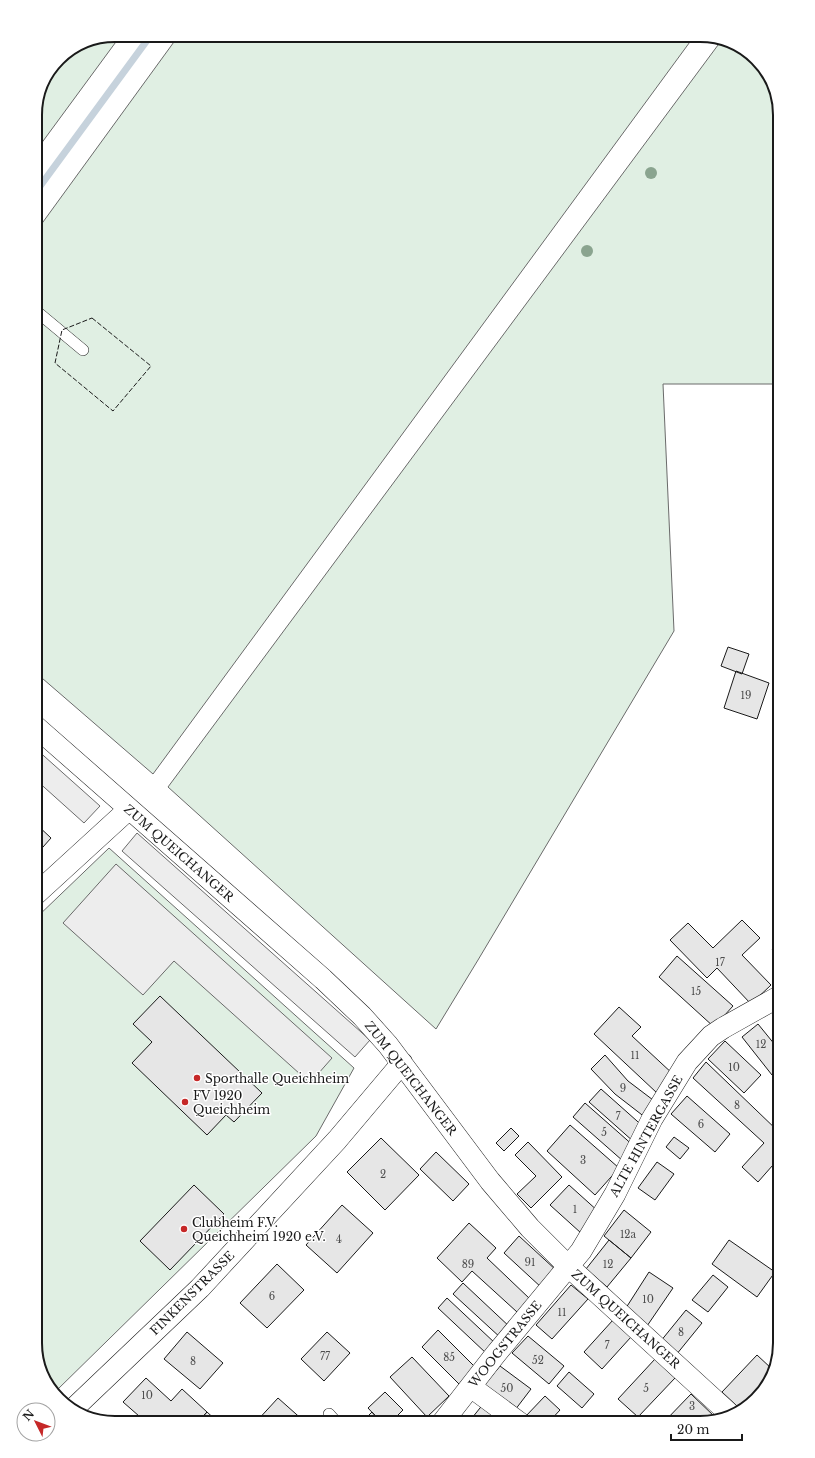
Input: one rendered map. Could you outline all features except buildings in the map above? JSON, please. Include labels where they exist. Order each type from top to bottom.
[{"type":"street","name":"ZUM QUEICHANGER","points":[[42,732],[343,998],[376,1030],[490,1181],[530,1228],[569,1267],[726,1411]]},
{"type":"street","points":[[42,889],[129,809]]},
{"type":"street","name":"ALTE HINTERGASSE","points":[[569,1267],[592,1234],[652,1119],[687,1062],[711,1036],[773,1000]]},
{"type":"street","name":"FINKENSTRASSE","points":[[77,1405],[200,1288],[337,1140],[402,1063]]},
{"type":"street","name":"WOOGSTRASSE","points":[[448,1416],[495,1355],[569,1267]]},
{"type":"street","points":[[471,1387],[510,1416]]},
{"type":"lane","points":[[42,316],[83,350]]},
{"type":"green space","points":[[116,42],[42,142],[42,110],[44,96],[54,74],[63,63],[74,54],[101,43]]},
{"type":"green space","points":[[174,42],[690,42],[153,774],[42,678],[42,223]]},
{"type":"green space","points":[[718,44],[736,52],[752,63],[763,79],[771,96],[773,115],[773,384],[663,384],[674,631],[436,1029],[168,787]]},
{"type":"green space","name":"FV 1920 Queichheim","points":[[109,848],[354,1068],[316,1136],[58,1389],[54,1384],[44,1362],[42,1343],[42,912]]},
{"type":"shaded area","points":[[42,754],[100,806],[84,823],[42,785]]},
{"type":"shaded area","points":[[137,833],[370,1040],[355,1057],[122,851]]},
{"type":"shaded area","points":[[116,864],[332,1058],[310,1083],[174,961],[143,995],[63,923]]},
{"type":"waterway","points":[[42,183],[146,42]]},
{"type":"fence","points":[[92,318],[151,366],[113,411],[55,363],[62,330],[92,318]]},
{"type":"place","name":"Sporthalle Queichheim","points":[[197,1078]]},
{"type":"place","name":"FV 1920 Queichheim","points":[[185,1102]]},
{"type":"place","name":"Clubheim F.V. Queichheim 1920 e.V.","points":[[184,1229]]}]
